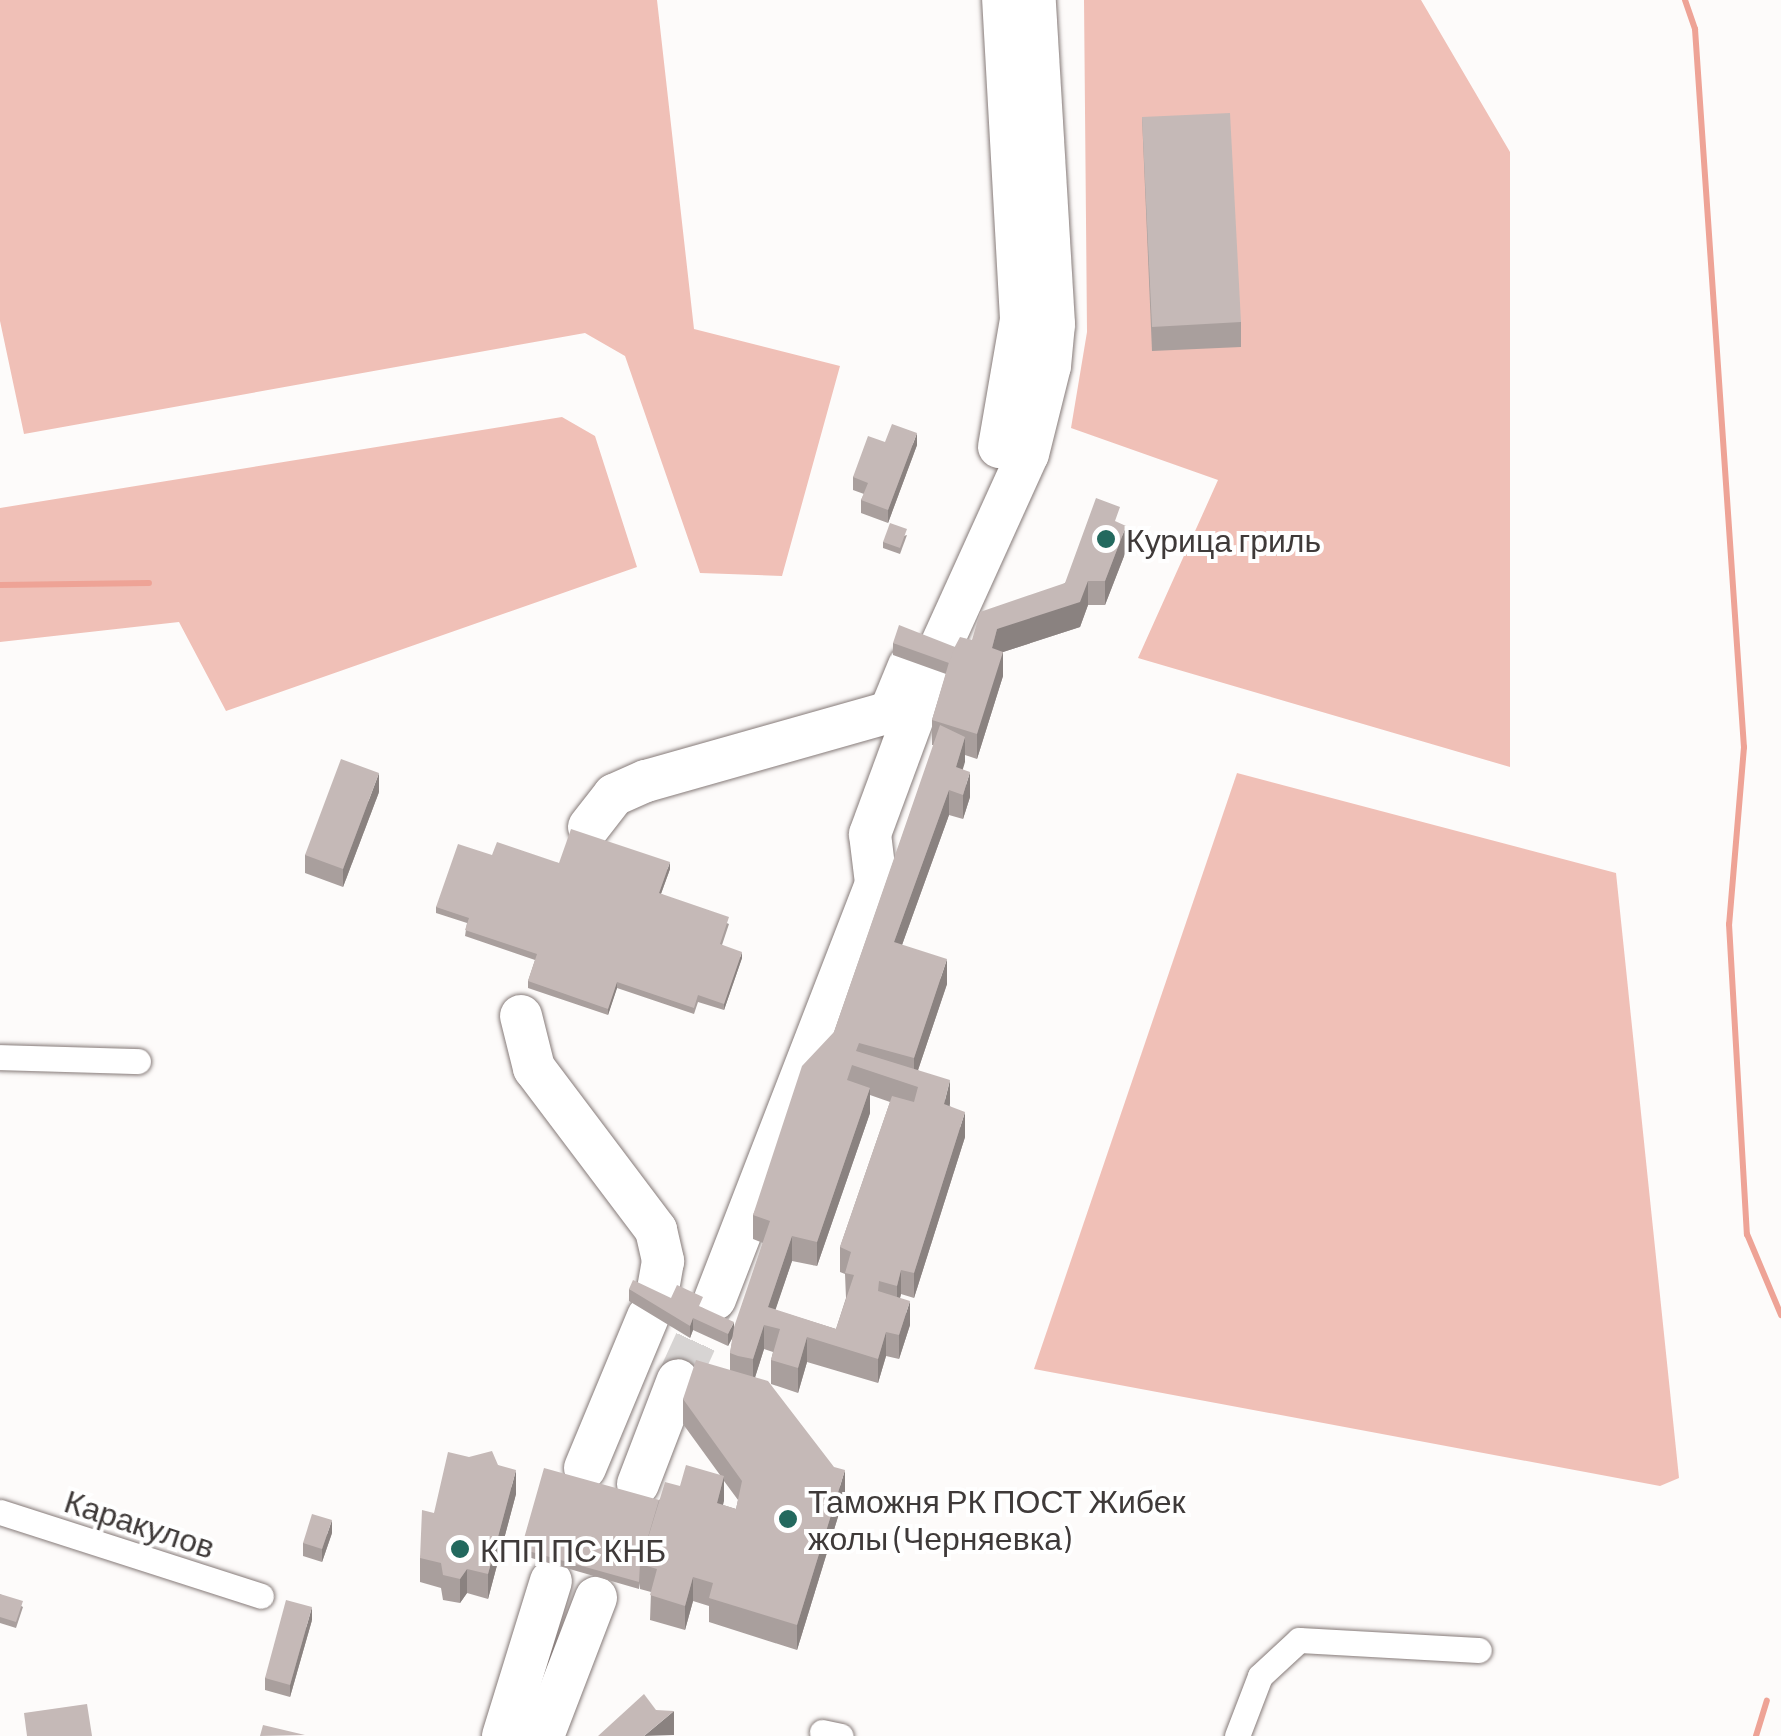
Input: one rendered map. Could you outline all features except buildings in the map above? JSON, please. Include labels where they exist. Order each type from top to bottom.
[{"type":"highway","points":[[715,1299],[876,883],[870,834],[924,657],[985,492],[1020,358],[1003,0]]},
{"type":"highway","points":[[589,827],[614,795],[646,781],[890,712],[924,657],[1028,454],[1050,366],[1054,324],[1035,0]]},
{"type":"highway","points":[[521,1016],[534,1068],[656,1230],[663,1261],[652,1306],[585,1468]]},
{"type":"highway","points":[[638,1484],[678,1380]]},
{"type":"highway","points":[[503,1736],[551,1580]]},
{"type":"highway","points":[[543,1736],[596,1598]]},
{"type":"street","points":[[0,1058],[138,1061]]},
{"type":"street","name":"Каракулов","points":[[0,1512],[261,1596]]},
{"type":"street","points":[[1237,1736],[1260,1676],[1299,1640],[1479,1650]]},
{"type":"shaded area","points":[[0,0],[657,0],[694,329],[840,366],[782,576],[700,573],[625,356],[585,333],[24,434],[0,321]]},
{"type":"shaded area","points":[[1084,0],[1421,0],[1510,152],[1510,767],[1138,658],[1218,480],[1071,428],[1087,332]]},
{"type":"shaded area","points":[[562,417],[595,436],[637,567],[226,711],[179,622],[0,642],[0,508]]},
{"type":"shaded area","points":[[1237,773],[1616,873],[1679,1478],[1660,1486],[1034,1369]]},
{"type":"waterway","points":[[1685,0],[1695,29],[1744,747],[1729,924],[1747,1234],[1781,1315]]},
{"type":"waterway","points":[[0,585],[149,583]]},
{"type":"waterway","points":[[1756,1736],[1767,1701]]},
{"type":"tunnel","points":[[678,1380],[715,1299]]},
{"type":"place","name":"Курица гриль","points":[[1106,539]]},
{"type":"place","name":"Таможня РК ПОСТ Жибек жолы (Черняевка)","points":[[788,1519]]},
{"type":"place","name":"КПП ПС КНБ","points":[[460,1549]]}]
